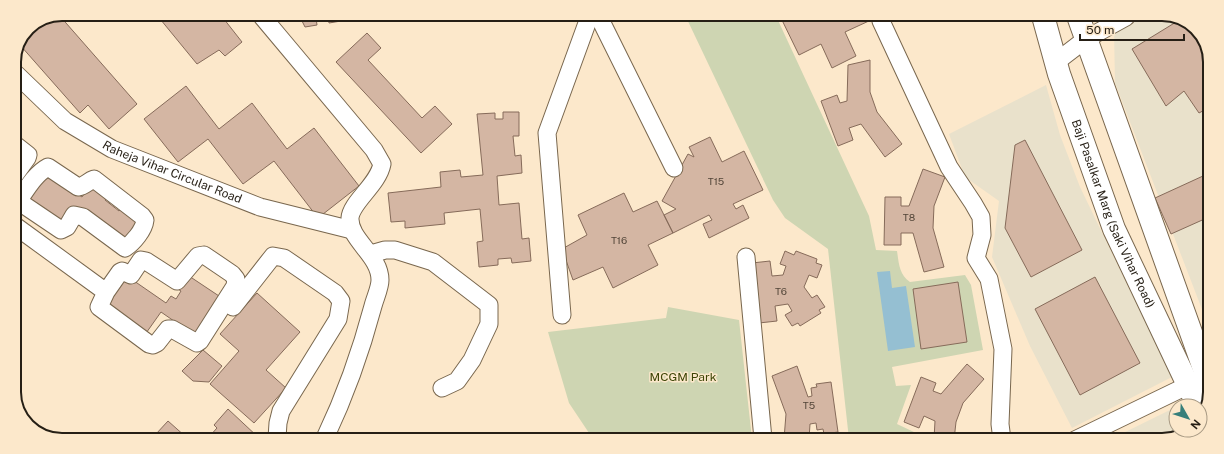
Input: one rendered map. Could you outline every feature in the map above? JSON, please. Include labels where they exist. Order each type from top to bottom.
[{"type":"main road","name":"Baji Pasalkar Marg (Saki Vihar Road)","points":[[1044,21],[1056,62],[1114,229],[1202,380]]},
{"type":"main road","name":"Baji Pasalkar Marg (Saki Vihar Road)","points":[[1080,21],[1202,380],[1199,398]]},
{"type":"street","points":[[266,21],[374,150],[382,164],[380,175],[351,211],[350,219],[352,230],[371,254],[380,279],[368,327],[351,377],[327,433]]},
{"type":"street","points":[[562,315],[547,133],[588,21]]},
{"type":"street","points":[[601,21],[674,168]]},
{"type":"street","points":[[881,21],[949,167],[974,203],[981,217],[982,235],[976,258],[989,279],[1003,349],[1001,432]]},
{"type":"street","points":[[1056,62],[1086,39],[1117,21]]},
{"type":"street","name":"Raheja Vihar Circular Road","points":[[21,79],[65,121],[112,149],[260,207],[352,230]]},
{"type":"street","points":[[21,150],[28,155],[21,166]]},
{"type":"street","points":[[21,197],[40,171],[48,167],[78,187],[83,186],[94,179],[142,216],[145,220],[145,225],[125,248],[83,217],[74,215],[67,227],[60,230],[21,207]]},
{"type":"street","points":[[21,229],[106,292]]},
{"type":"street","points":[[371,254],[385,250],[395,250],[433,262],[489,305],[489,324],[472,360],[457,381],[442,388]]},
{"type":"street","points":[[204,255],[232,274],[236,280],[235,286],[200,341],[197,343],[172,329],[168,329],[157,343],[153,345],[149,344],[99,307],[106,292],[120,272],[122,271],[131,275],[141,260],[146,261],[177,282],[198,256],[204,255]]},
{"type":"street","points":[[230,311],[273,256],[284,258],[335,293],[341,301],[338,319],[281,411],[277,433]]},
{"type":"street","points":[[746,257],[762,433]]},
{"type":"street","points":[[1090,433],[1202,380]]},
{"type":"shaded area","points":[[1134,21],[1167,21],[1180,25],[1189,31],[1201,49],[1203,60],[1203,312],[1115,83],[1114,31]]},
{"type":"shaded area","points":[[1046,85],[1060,135],[1080,187],[1172,377],[1072,428],[1030,346],[992,257],[999,201],[965,177],[949,134]]},
{"type":"shaded area","points":[[1168,411],[1168,433],[1123,433]]},
{"type":"green space","points":[[688,21],[778,21],[869,216],[876,250],[897,251],[902,272],[906,279],[910,282],[965,275],[971,285],[983,350],[892,367],[896,386],[911,385],[897,424],[916,433],[848,433],[828,249],[785,218],[773,200]]},
{"type":"green space","name":"MCGM Park","points":[[668,307],[739,320],[751,433],[589,433],[569,403],[548,332],[666,318]]},
{"type":"water","points":[[890,271],[892,288],[906,286],[915,347],[888,351],[877,272]]},
{"type":"building","points":[[64,21],[137,104],[109,129],[88,105],[80,113],[23,49],[33,33],[46,24]]},
{"type":"building","points":[[162,21],[226,21],[242,42],[225,56],[219,50],[197,64]]},
{"type":"building","points":[[302,21],[316,21],[317,25],[305,27]]},
{"type":"building","points":[[329,21],[341,21],[329,23]]},
{"type":"building","points":[[782,21],[869,21],[845,32],[856,56],[832,68],[821,44],[799,55]]},
{"type":"building","points":[[1175,23],[1189,31],[1201,49],[1202,54],[1203,111],[1199,113],[1184,91],[1166,106],[1132,49]]},
{"type":"building","points":[[367,33],[381,48],[368,60],[422,118],[435,106],[452,124],[421,153],[336,62]]},
{"type":"building","points":[[870,60],[870,92],[877,112],[902,144],[885,157],[861,124],[849,128],[853,140],[838,146],[821,101],[837,95],[840,103],[847,101],[848,65]]},
{"type":"building","points":[[186,86],[219,129],[252,103],[287,149],[314,128],[359,186],[318,218],[274,161],[243,184],[208,139],[178,162],[144,119]]},
{"type":"building","points":[[503,112],[519,112],[519,136],[513,136],[515,156],[521,155],[522,173],[497,176],[499,205],[519,203],[522,239],[529,238],[531,261],[512,263],[511,258],[498,259],[498,265],[479,267],[477,242],[483,241],[480,209],[444,213],[445,224],[405,228],[405,221],[391,222],[388,193],[441,187],[440,172],[460,170],[461,177],[483,175],[477,114],[495,113],[495,119],[503,119]]},
{"type":"building","points":[[710,137],[722,162],[744,151],[763,190],[733,204],[736,209],[743,205],[749,218],[709,238],[703,224],[712,220],[709,215],[673,233],[664,215],[676,209],[662,201],[688,154],[694,157],[689,147]]},
{"type":"building","points":[[1025,140],[1082,250],[1031,277],[1005,228],[1015,145]]},
{"type":"building","points":[[923,169],[945,177],[934,206],[933,228],[944,267],[924,272],[913,233],[901,233],[901,245],[884,245],[885,197],[901,197],[901,206],[909,206]]},
{"type":"building","points":[[43,171],[82,197],[92,183],[109,195],[105,200],[119,211],[123,206],[142,221],[125,244],[76,207],[62,228],[23,202]]},
{"type":"building","points":[[1203,176],[1203,220],[1171,234],[1155,198]]},
{"type":"building","points":[[624,193],[633,212],[657,201],[673,233],[648,245],[658,265],[613,288],[603,267],[573,280],[562,249],[587,235],[578,215]]},
{"type":"building","points":[[785,251],[794,255],[796,251],[817,259],[816,263],[822,265],[817,278],[809,275],[804,287],[812,298],[817,295],[825,307],[819,310],[821,313],[800,326],[798,323],[792,326],[785,315],[792,311],[788,304],[775,306],[777,321],[759,323],[752,263],[770,261],[772,276],[783,275],[786,266],[780,264]]},
{"type":"building","points":[[124,274],[166,303],[171,296],[176,299],[181,291],[176,288],[186,274],[222,298],[194,335],[161,312],[144,336],[101,306]]},
{"type":"building","points":[[1095,277],[1140,363],[1080,395],[1035,309]]},
{"type":"building","points":[[958,282],[967,342],[921,349],[913,289]]},
{"type":"building","points":[[257,293],[300,332],[266,370],[286,388],[254,423],[210,384],[239,351],[220,334]]},
{"type":"building","points":[[203,350],[222,366],[209,382],[193,381],[182,371]]},
{"type":"building","points":[[967,364],[984,379],[963,403],[956,422],[955,433],[934,433],[935,421],[924,416],[919,428],[904,422],[921,377],[936,383],[933,391],[941,394]]},
{"type":"building","points":[[797,366],[808,397],[812,396],[811,388],[817,387],[816,384],[831,382],[838,432],[824,433],[823,429],[817,430],[816,423],[810,424],[809,433],[784,433],[786,414],[772,376]]},
{"type":"building","points":[[228,409],[254,433],[212,433],[217,428],[214,425]]},
{"type":"building","points":[[168,421],[182,433],[157,433]]}]
